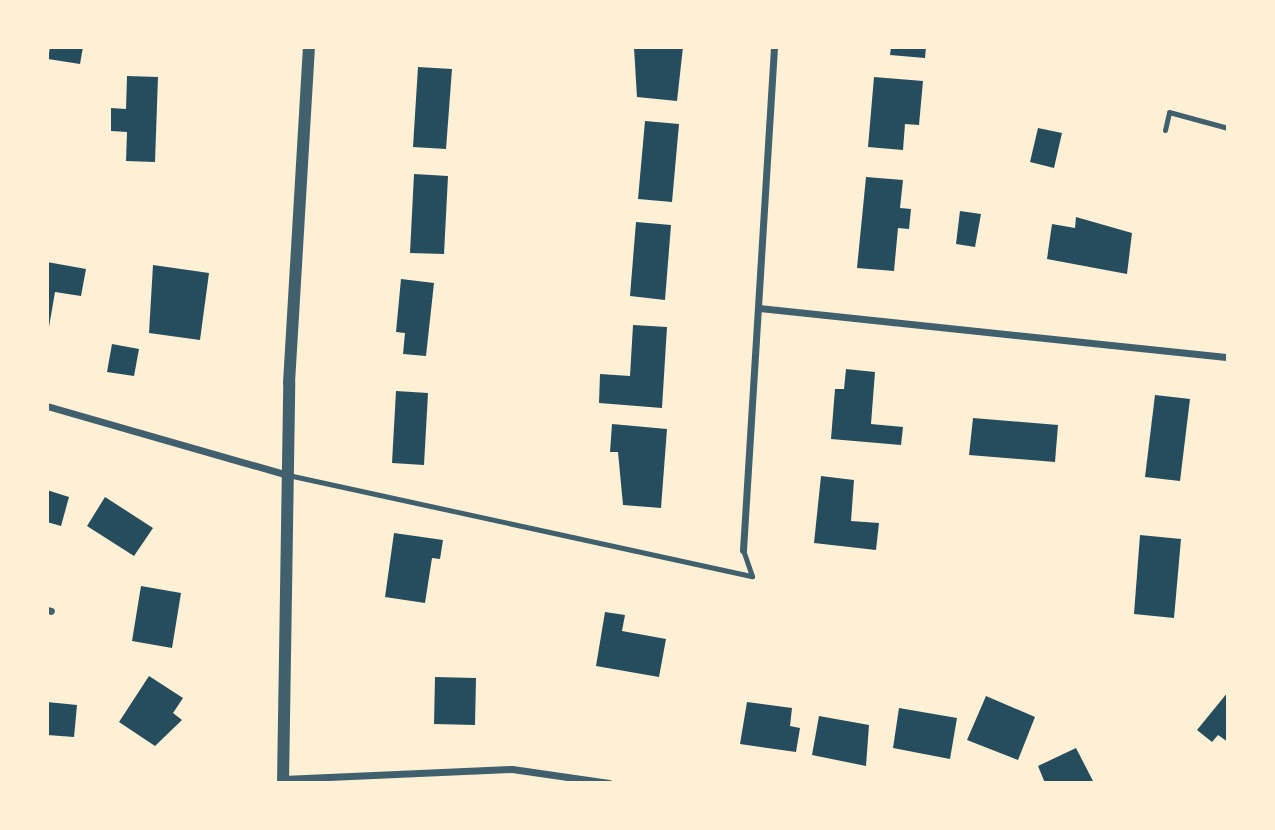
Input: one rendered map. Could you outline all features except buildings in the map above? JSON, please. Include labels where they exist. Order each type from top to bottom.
[{"type":"street","points":[[309,47],[288,475],[283,781],[512,769],[609,783]]},
{"type":"street","points":[[743,550],[774,47]]},
{"type":"street","points":[[759,308],[1228,356]]},
{"type":"street","points":[[47,406],[288,475]]},
{"type":"lane","points":[[1165,130],[1169,112],[1228,128]]},
{"type":"lane","points":[[1228,233],[1228,241]]},
{"type":"lane","points":[[288,475],[752,576],[743,550]]}]
